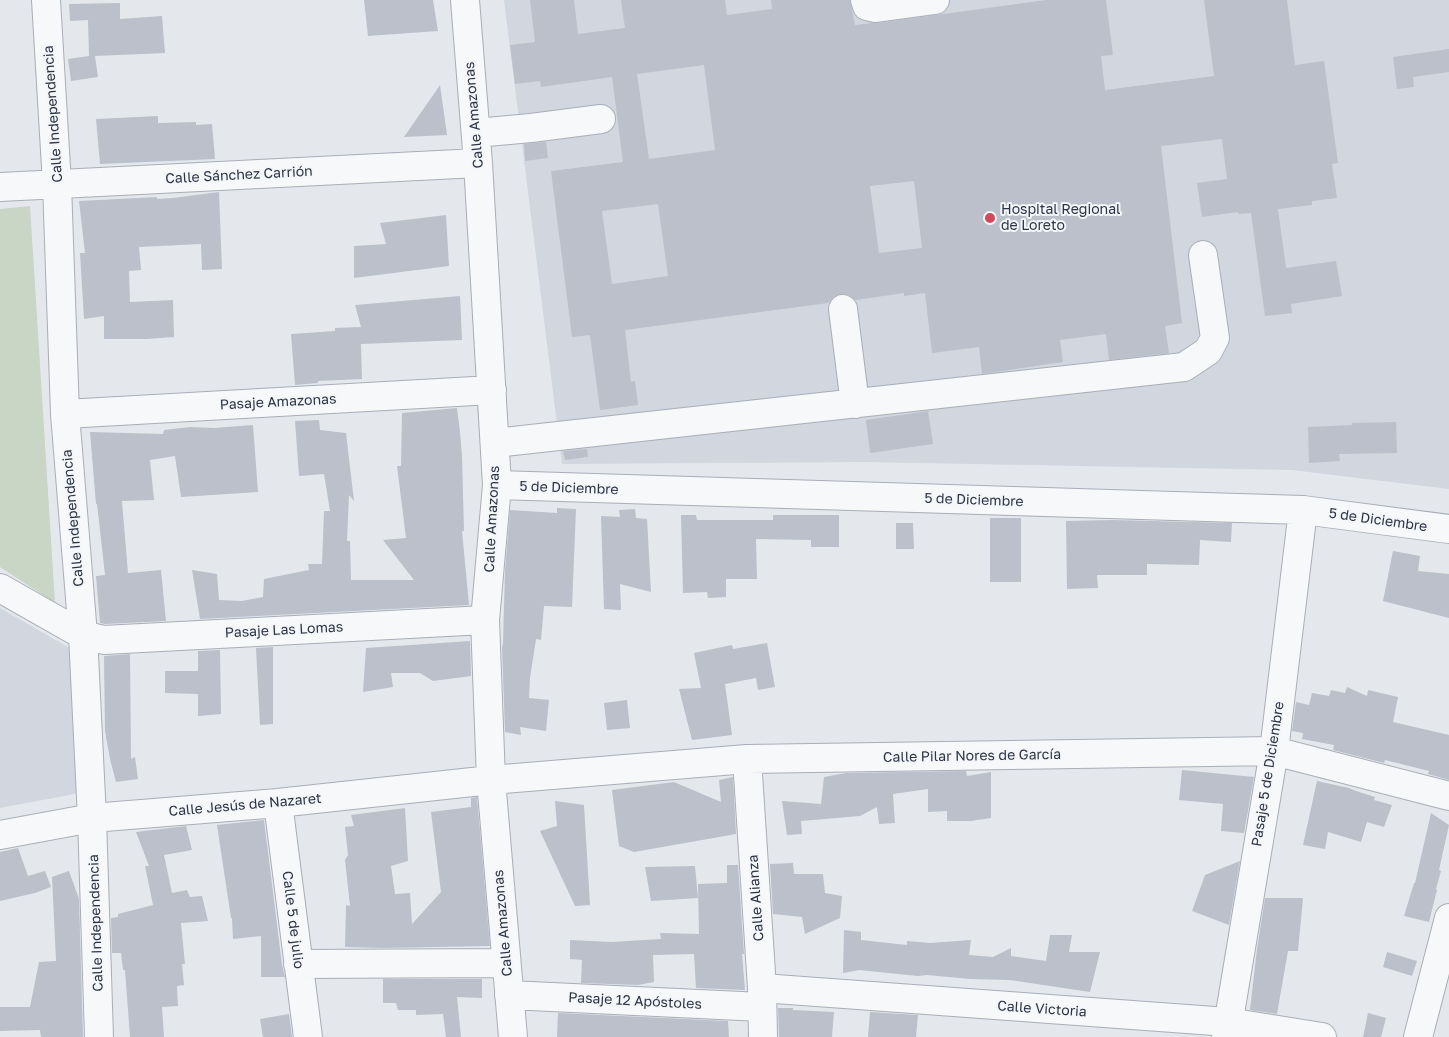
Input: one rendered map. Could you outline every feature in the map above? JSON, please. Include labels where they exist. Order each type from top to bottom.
[{"type":"street","name":"Calle Independencia","points":[[46,0],[58,184],[65,414],[83,635],[92,818],[99,1037]]},
{"type":"street","name":"Calle Amazonas","points":[[465,0],[478,163],[497,486],[485,620],[491,780],[513,1037]]},
{"type":"street","points":[[865,0],[867,6],[876,8],[935,0]]},
{"type":"street","points":[[476,133],[531,128],[601,118]]},
{"type":"street","name":"Calle Sánchez Carrión","points":[[0,187],[478,163]]},
{"type":"street","points":[[495,443],[1184,368],[1208,351],[1215,338],[1203,255]]},
{"type":"street","points":[[843,309],[855,404]]},
{"type":"street","name":"Pasaje Amazonas","points":[[65,414],[492,390]]},
{"type":"street","name":"5 de Diciembre","points":[[497,486],[1303,510],[1449,529]]},
{"type":"street","name":"Pasaje 5 de Diciembre","points":[[1227,1030],[1274,751],[1303,510]]},
{"type":"street","name":"Pasaje Las Lomas","points":[[0,588],[83,635],[104,640],[485,620]]},
{"type":"street","name":"Calle Pilar Nores de García","points":[[491,780],[747,760],[1274,751],[1449,796]]},
{"type":"street","name":"Calle Alianza","points":[[747,760],[762,998],[762,1037]]},
{"type":"street","name":"Calle Jesús de Nazaret","points":[[0,835],[92,818],[278,803],[491,780]]},
{"type":"street","name":"Calle 5 de julio","points":[[278,803],[308,1037]]},
{"type":"street","points":[[1418,1037],[1449,918]]},
{"type":"street","points":[[298,964],[506,963]]},
{"type":"street","name":"Pasaje 12 Apóstoles","points":[[509,995],[762,998]]},
{"type":"street","name":"Calle Victoria","points":[[762,998],[1322,1037]]},
{"type":"shaded area","name":"Hospital Regional de Loreto","points":[[504,0],[1449,0],[1449,489],[1292,470],[867,462],[562,464]]},
{"type":"shaded area","points":[[0,608],[80,654],[80,793],[0,808]]},
{"type":"green space","points":[[30,206],[55,603],[0,567],[0,209]]},
{"type":"building","points":[[364,0],[433,0],[438,31],[368,36]]},
{"type":"building","points":[[530,0],[574,0],[578,34],[625,28],[621,0],[725,0],[727,15],[772,9],[771,0],[850,0],[855,25],[1046,0],[1106,0],[1113,55],[1101,56],[1105,90],[1214,76],[1204,0],[1287,0],[1295,65],[1324,61],[1338,163],[1332,164],[1337,198],[1312,201],[1312,205],[1278,209],[1286,268],[1336,261],[1342,296],[1291,304],[1292,313],[1265,316],[1251,213],[1239,214],[1238,212],[1202,217],[1197,183],[1227,179],[1222,139],[1161,146],[1182,323],[1165,326],[1169,353],[1109,360],[1106,334],[1060,340],[1063,362],[982,374],[979,347],[932,353],[925,293],[904,296],[904,293],[856,300],[849,295],[842,294],[834,296],[828,303],[625,330],[631,382],[635,381],[638,405],[600,410],[590,335],[572,337],[551,171],[623,162],[612,77],[541,87],[540,81],[515,84],[510,45],[535,42]],"holes":[[[704,65],[715,150],[649,159],[637,74]],[[914,181],[922,248],[879,253],[870,186]],[[658,204],[668,276],[612,284],[602,211]]]},
{"type":"building","points":[[120,3],[120,19],[162,16],[165,53],[95,56],[98,77],[71,81],[68,59],[89,56],[88,20],[70,21],[69,4]]},
{"type":"building","points":[[1449,49],[1449,72],[1413,77],[1414,87],[1397,89],[1393,57]]},
{"type":"building","points":[[440,85],[447,135],[404,137]]},
{"type":"building","points":[[158,116],[158,123],[196,122],[196,125],[212,124],[215,159],[100,164],[96,119]]},
{"type":"building","points":[[546,142],[548,158],[525,161],[524,144]]},
{"type":"building","points":[[219,192],[222,269],[202,270],[201,244],[139,247],[141,270],[129,271],[130,302],[173,300],[174,337],[104,339],[104,316],[84,319],[80,253],[85,253],[79,201],[157,197],[157,199],[173,198]]},
{"type":"building","points":[[446,215],[449,266],[354,278],[354,246],[386,244],[380,223]]},
{"type":"building","points":[[460,296],[462,340],[361,344],[362,379],[318,381],[318,383],[295,385],[291,334],[335,331],[335,328],[361,327],[355,305]]},
{"type":"building","points":[[457,408],[462,456],[464,531],[462,531],[469,605],[200,619],[192,570],[217,574],[219,600],[242,601],[263,597],[264,579],[309,570],[308,564],[322,564],[324,511],[330,511],[324,474],[299,476],[295,421],[319,420],[320,430],[346,433],[354,501],[349,495],[347,541],[350,541],[351,580],[414,580],[383,540],[406,538],[397,466],[401,466],[402,413]]},
{"type":"building","points":[[928,411],[933,444],[870,453],[866,420]]},
{"type":"building","points":[[1396,422],[1397,453],[1339,454],[1340,461],[1309,463],[1308,427]]},
{"type":"building","points":[[253,425],[258,492],[181,497],[175,456],[150,460],[154,500],[122,501],[128,573],[161,570],[166,621],[100,623],[96,576],[105,575],[96,504],[90,432],[163,434],[164,430],[190,427],[214,428]]},
{"type":"building","points":[[587,449],[588,457],[565,460],[563,451]]},
{"type":"building","points":[[557,508],[576,509],[572,607],[544,606],[541,640],[536,639],[529,698],[549,700],[546,731],[520,727],[521,735],[505,732],[502,648],[510,510],[557,513]]},
{"type":"building","points":[[635,509],[636,518],[647,519],[651,592],[620,584],[621,610],[604,609],[601,516],[620,517],[619,510]]},
{"type":"building","points":[[681,515],[696,515],[697,520],[773,520],[773,515],[839,515],[839,547],[811,547],[811,540],[756,539],[757,579],[726,579],[726,597],[708,598],[707,592],[683,593]]},
{"type":"building","points":[[990,518],[1021,518],[1021,582],[990,582]]},
{"type":"building","points":[[1113,520],[1232,523],[1231,542],[1200,540],[1199,565],[1147,564],[1147,575],[1097,575],[1098,588],[1067,589],[1066,521]]},
{"type":"building","points":[[896,523],[913,523],[914,549],[896,549]]},
{"type":"building","points":[[1393,551],[1420,556],[1418,571],[1449,574],[1449,618],[1383,601]]},
{"type":"building","points":[[470,641],[471,676],[433,681],[420,673],[391,673],[393,687],[363,692],[366,648]]},
{"type":"building","points":[[767,643],[775,687],[758,690],[756,678],[725,684],[732,735],[692,740],[679,689],[701,688],[694,653],[732,645],[733,649]]},
{"type":"building","points":[[273,647],[273,724],[260,725],[256,648]]},
{"type":"building","points":[[220,650],[221,714],[198,716],[198,694],[165,693],[165,671],[198,671],[198,651]]},
{"type":"building","points":[[130,654],[131,759],[135,757],[138,779],[116,782],[105,731],[104,656]]},
{"type":"building","points":[[1347,687],[1367,696],[1368,690],[1398,697],[1393,722],[1449,735],[1449,780],[1428,774],[1429,771],[1385,760],[1384,763],[1333,750],[1334,745],[1302,739],[1303,733],[1292,731],[1296,702],[1309,705],[1312,693],[1329,696],[1331,690],[1345,693]]},
{"type":"building","points":[[627,700],[630,728],[607,730],[604,703]]},
{"type":"building","points":[[1182,770],[1254,777],[1244,833],[1221,831],[1223,804],[1179,800]]},
{"type":"building","points":[[966,771],[967,776],[991,772],[991,818],[971,821],[947,821],[947,811],[928,812],[928,789],[893,794],[895,823],[879,824],[877,807],[860,816],[801,821],[802,834],[787,835],[782,801],[821,804],[824,777],[846,773]]},
{"type":"building","points":[[733,777],[736,834],[634,852],[619,846],[612,790],[674,782],[721,802],[719,780]]},
{"type":"building","points":[[1317,781],[1349,788],[1375,797],[1374,800],[1392,805],[1384,827],[1367,822],[1361,842],[1328,832],[1325,849],[1303,845]]},
{"type":"building","points":[[477,797],[490,946],[345,947],[346,905],[350,906],[345,860],[348,855],[345,827],[354,826],[351,815],[405,808],[408,861],[391,866],[395,894],[410,893],[412,924],[441,892],[431,812],[471,807],[471,798]]},
{"type":"building","points":[[555,801],[584,805],[590,905],[575,906],[540,831],[557,826]]},
{"type":"building","points":[[1431,813],[1449,825],[1429,922],[1404,916],[1415,883]]},
{"type":"building","points":[[264,820],[285,977],[261,977],[261,936],[233,939],[232,918],[217,825]]},
{"type":"building","points":[[186,826],[192,850],[164,855],[172,893],[187,890],[190,897],[202,896],[208,921],[181,923],[185,964],[182,964],[184,985],[177,986],[178,1006],[162,1007],[164,1037],[130,1037],[125,970],[123,970],[121,953],[112,953],[111,918],[118,917],[118,914],[153,905],[145,866],[149,866],[136,832]]},
{"type":"building","points":[[18,848],[28,876],[45,871],[51,887],[35,893],[0,901],[0,852]]},
{"type":"building","points":[[1240,861],[1229,925],[1192,911],[1205,875]]},
{"type":"building","points":[[793,863],[794,874],[823,874],[825,893],[842,896],[840,918],[805,934],[802,917],[773,914],[770,864]]},
{"type":"building","points":[[727,865],[738,865],[745,990],[696,988],[694,954],[653,955],[654,982],[638,985],[581,983],[582,960],[570,959],[570,940],[612,942],[661,939],[660,933],[699,934],[698,884],[727,883]]},
{"type":"building","points":[[695,866],[698,898],[651,901],[645,867]]},
{"type":"building","points":[[69,871],[79,899],[83,1037],[41,1037],[40,1030],[0,1031],[0,1007],[30,1007],[39,962],[56,961],[52,877]]},
{"type":"building","points":[[1265,898],[1303,898],[1298,951],[1288,951],[1277,1014],[1250,1010]]},
{"type":"building","points":[[844,930],[861,932],[861,940],[907,945],[907,941],[930,943],[971,940],[969,955],[993,957],[1011,948],[1011,956],[1046,961],[1050,935],[1072,935],[1069,952],[1100,952],[1090,992],[1010,980],[918,976],[859,970],[843,973]]},
{"type":"building","points":[[1387,952],[1417,961],[1412,976],[1383,967]]},
{"type":"building","points":[[383,979],[482,979],[482,998],[457,997],[461,1037],[446,1037],[443,1014],[416,1015],[416,1010],[398,1010],[396,1003],[383,1003]]},
{"type":"building","points":[[778,1008],[834,1012],[832,1037],[779,1037]]},
{"type":"building","points":[[870,1012],[918,1015],[916,1037],[868,1037]]},
{"type":"building","points":[[558,1013],[728,1021],[729,1037],[557,1037]]},
{"type":"building","points":[[1368,1013],[1386,1018],[1381,1037],[1363,1037]]},
{"type":"building","points":[[289,1014],[292,1037],[263,1037],[260,1019]]},
{"type":"place","name":"Hospital Regional de Loreto","points":[[990,218]]}]
